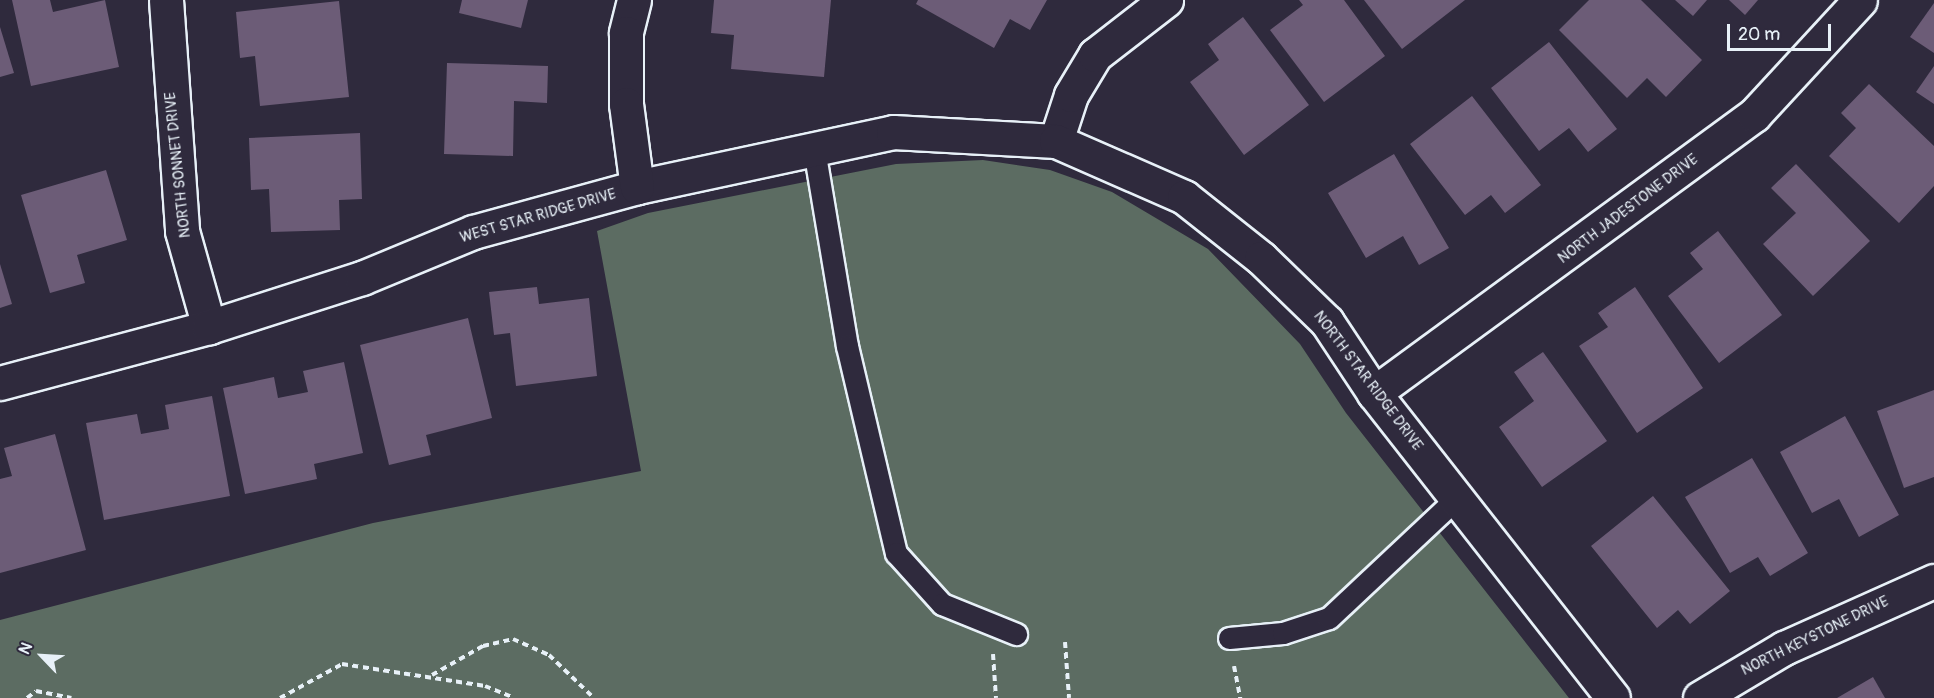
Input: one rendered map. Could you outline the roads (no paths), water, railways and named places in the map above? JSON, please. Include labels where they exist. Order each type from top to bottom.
[{"type":"street","name":"NORTH SONNET DRIVE","points":[[166,0],[182,231],[209,327]]},
{"type":"street","points":[[634,0],[626,33],[626,104],[637,187]]},
{"type":"street","points":[[1056,141],[1071,95],[1095,55],[1166,0]]},
{"type":"street","name":"NORTH JADESTONE DRIVE","points":[[1374,393],[1754,115],[1860,0]]},
{"type":"street","name":"WEST STAR RIDGE DRIVE","points":[[0,383],[209,327],[362,278],[473,232],[637,187],[893,132],[1056,141]]},
{"type":"street","name":"NORTH STAR RIDGE DRIVE","points":[[1056,141],[1193,203],[1327,321],[1374,393],[1458,497],[1613,698]]},
{"type":"street","name":"NORTH KEYSTONE DRIVE","points":[[1700,698],[1784,648],[1934,581]]},
{"type":"lane","points":[[814,149],[846,346],[888,534],[928,594],[991,627],[1016,634]]},
{"type":"lane","points":[[1229,638],[1283,633],[1329,618],[1458,497]]}]
